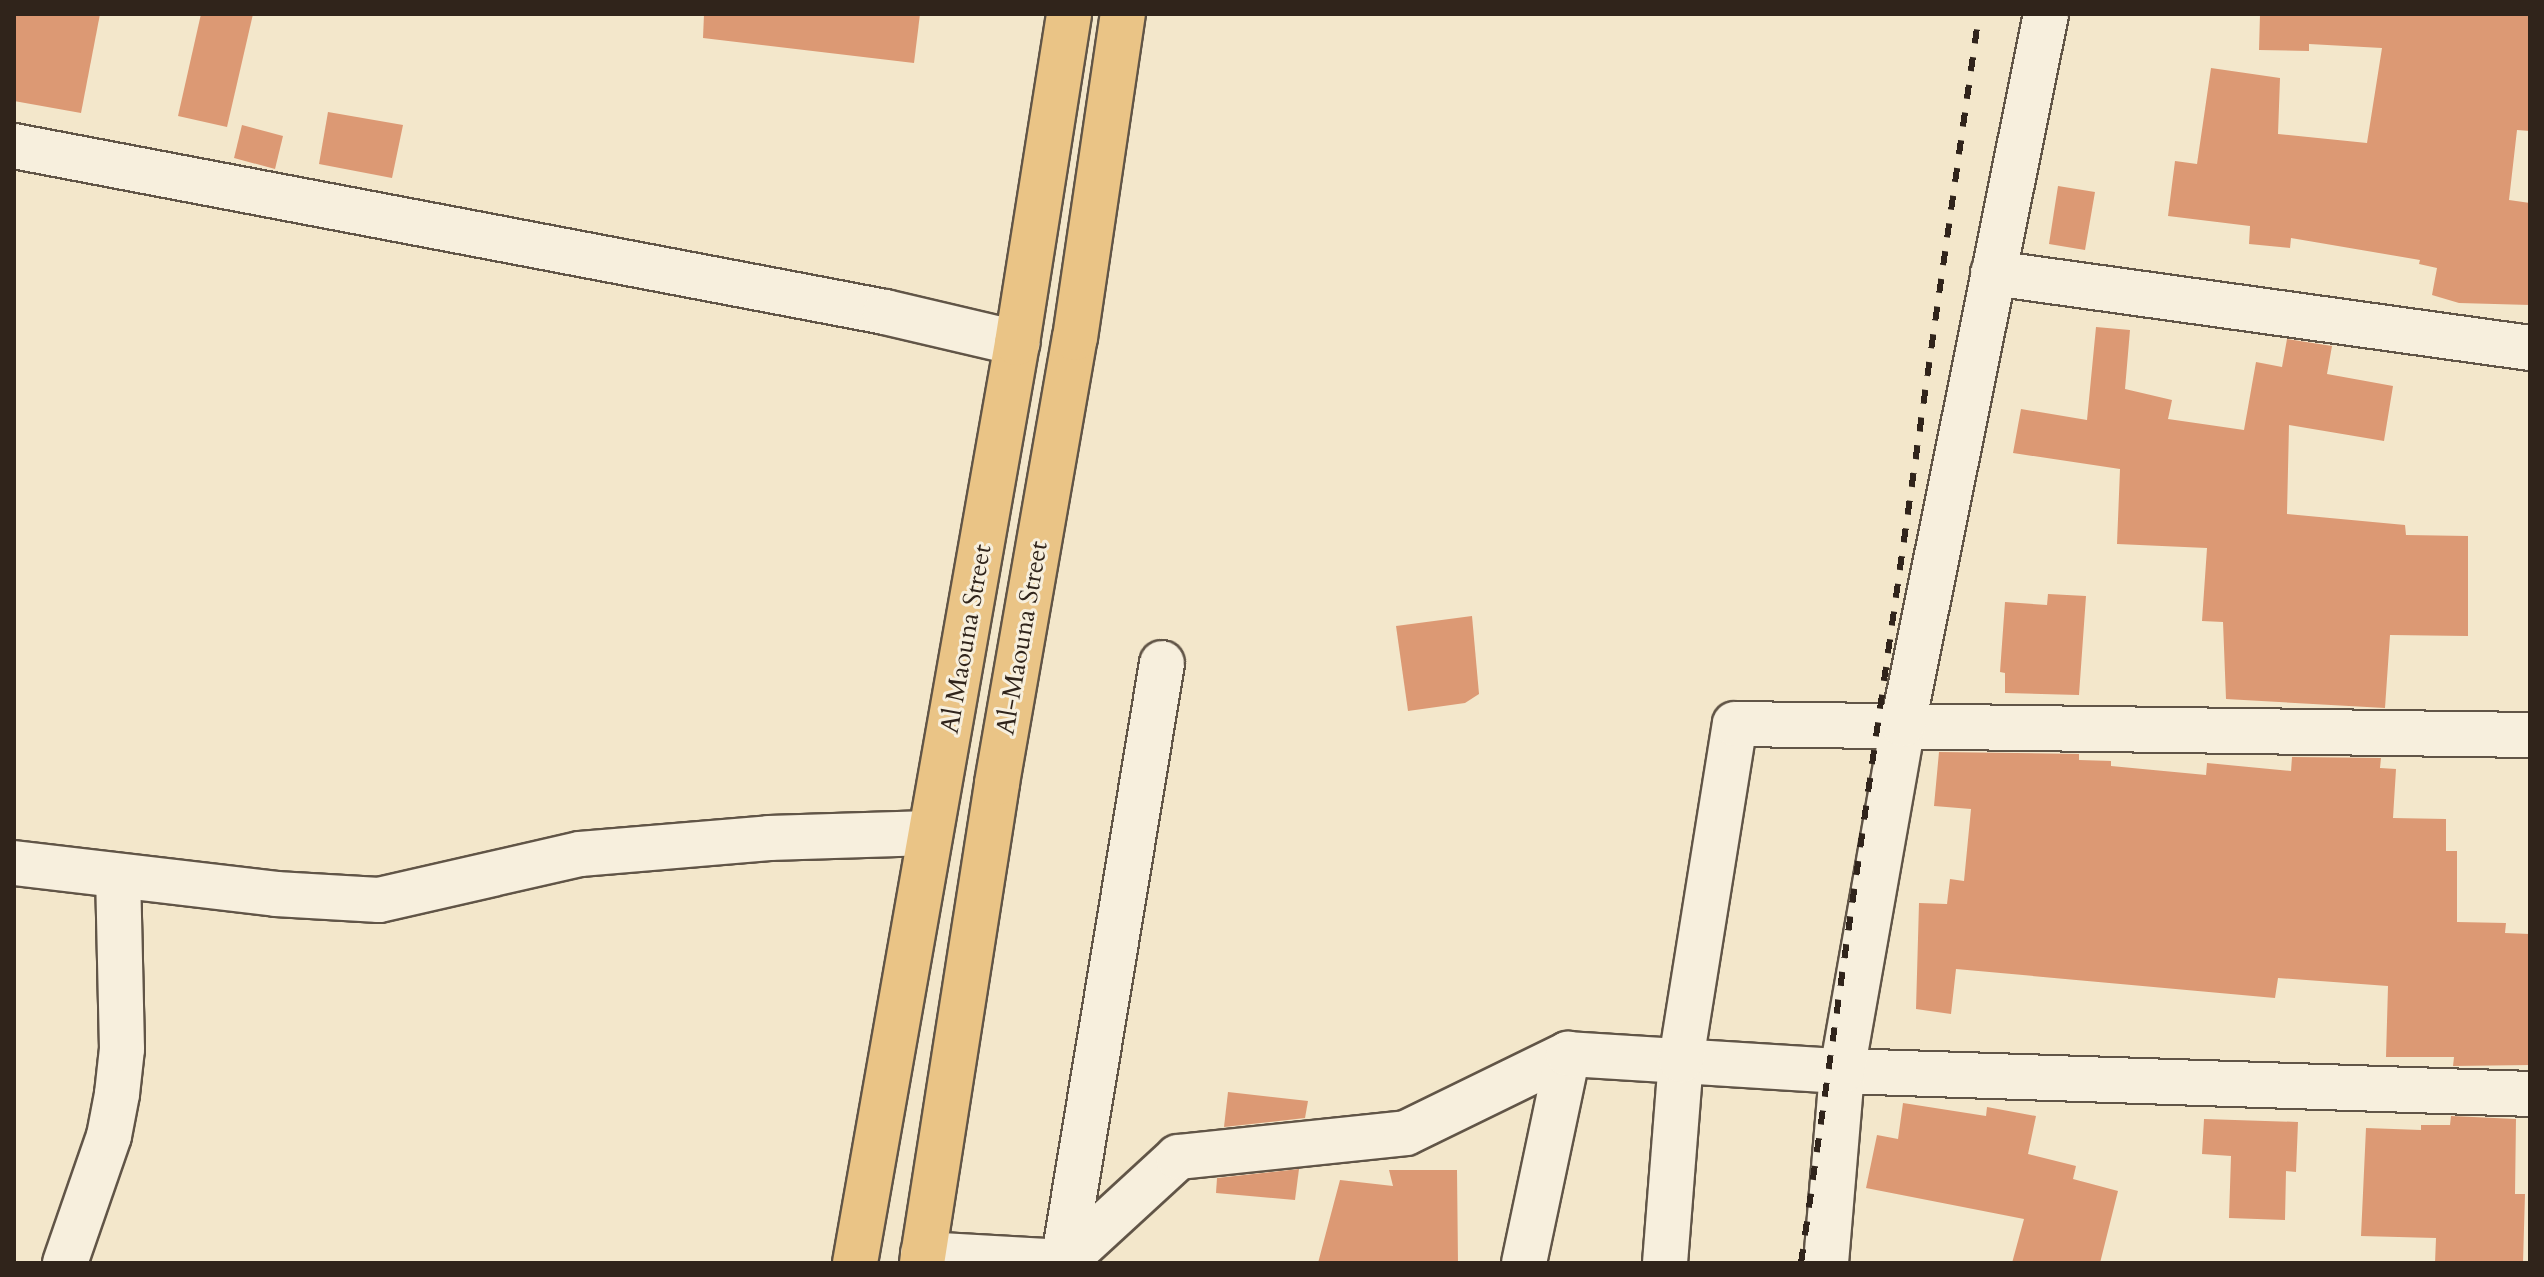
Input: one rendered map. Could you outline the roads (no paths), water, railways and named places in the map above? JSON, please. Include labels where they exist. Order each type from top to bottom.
[{"type":"highway","name":"Al Maouna Street","points":[[855,1263],[1017,343],[1069,14]]},
{"type":"highway","name":"Al-Maouna Street","points":[[922,1259],[994,798],[1075,338],[1123,14]]},
{"type":"street","points":[[1826,1263],[1842,1071],[1903,724],[2046,14]]},
{"type":"street","points":[[14,146],[885,312],[1017,343]]},
{"type":"street","points":[[1993,273],[2530,348]]},
{"type":"street","points":[[1064,1262],[1162,663]]},
{"type":"street","points":[[1665,1263],[1681,1060],[1735,724],[2530,735]]},
{"type":"street","points":[[14,863],[118,876],[379,900],[580,854],[769,838],[930,833]]},
{"type":"street","points":[[65,1263],[109,1136],[117,1094],[122,1049],[118,876]]},
{"type":"street","points":[[922,1259],[1064,1262],[1178,1157],[1406,1133],[1568,1054],[1842,1071],[2530,1094]]},
{"type":"street","points":[[1524,1263],[1568,1054]]},
{"type":"railway","points":[[1801,1263],[1979,14]]}]
